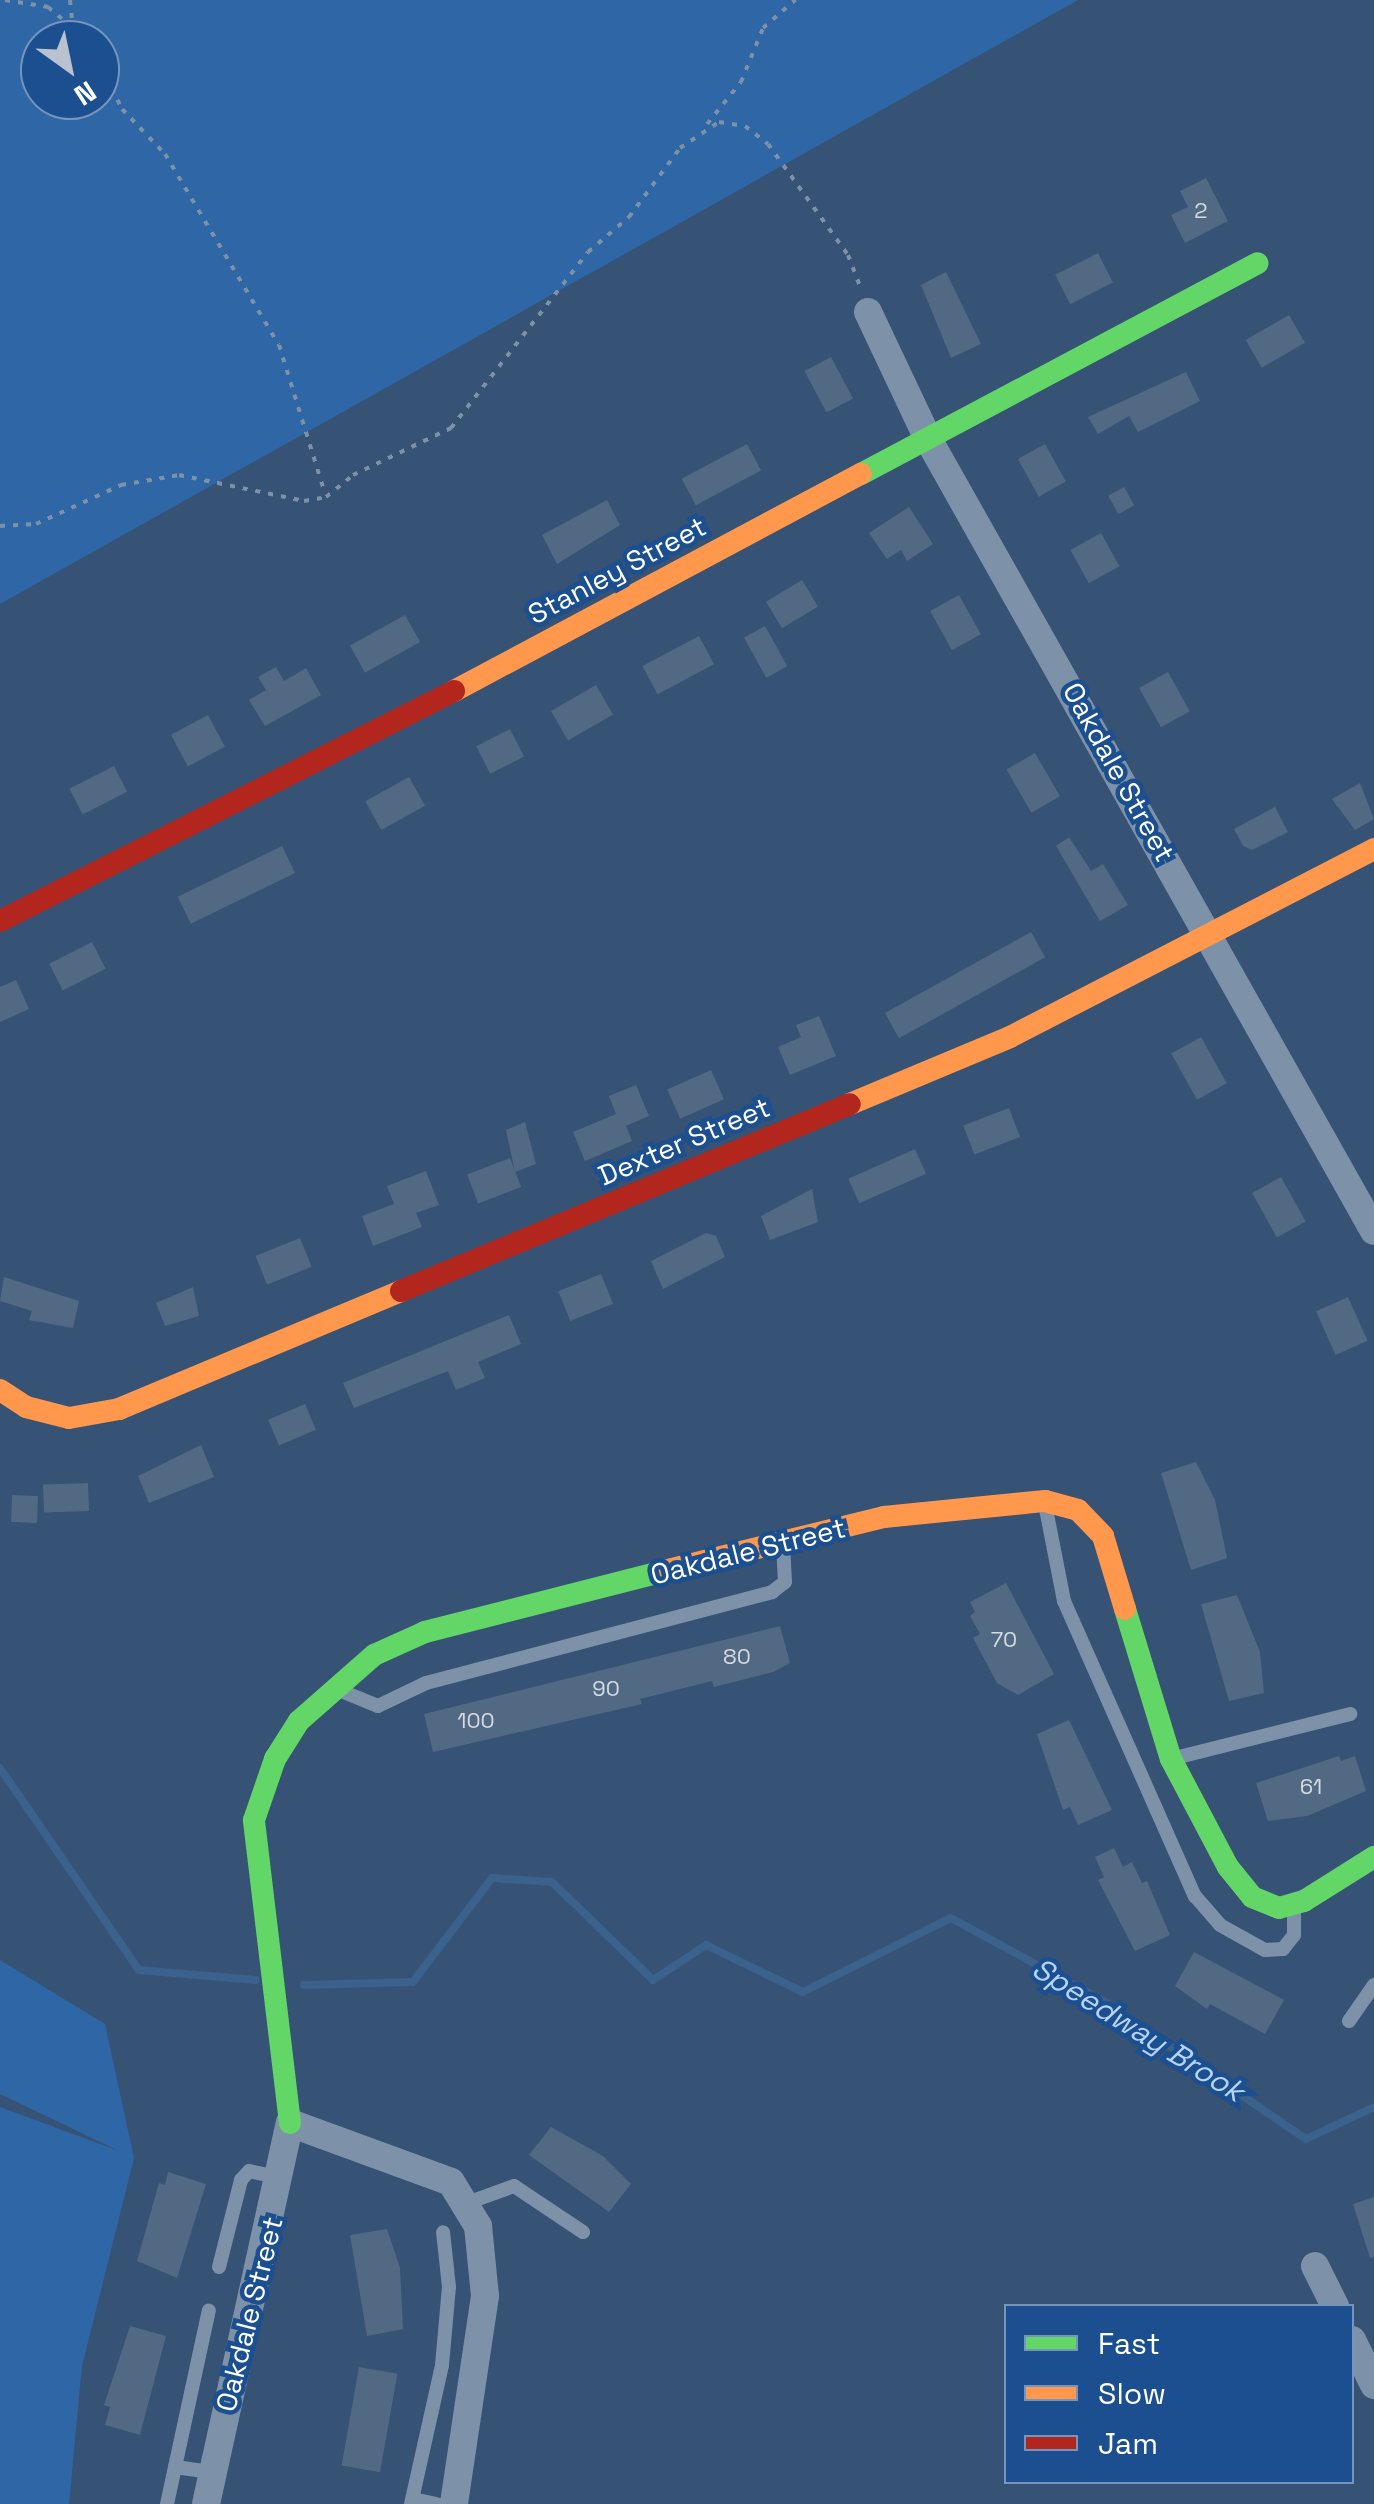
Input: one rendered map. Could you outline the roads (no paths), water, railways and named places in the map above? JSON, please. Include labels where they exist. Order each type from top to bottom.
[{"type":"street","name":"Stanley Street","points":[[0,921],[454,691],[1258,263]]},
{"type":"street","name":"Oakdale Street","points":[[868,312],[928,437],[1373,1228]]},
{"type":"street","name":"Dexter Street","points":[[0,1390],[26,1407],[70,1418],[118,1410],[1010,1037],[1374,848]]},
{"type":"street","name":"Oakdale Street","points":[[206,2504],[282,2178],[290,2123],[254,1820],[275,1759],[299,1721],[374,1655],[425,1632],[884,1517],[1045,1502],[1078,1510],[1102,1536],[1171,1759],[1228,1867],[1252,1898],[1279,1908],[1294,1904]]},
{"type":"street","points":[[1294,1904],[1374,1857]]},
{"type":"street","points":[[290,2123],[451,2182],[467,2203],[485,2257],[479,2358],[454,2504]]},
{"type":"street","points":[[1315,2266],[1334,2304]]},
{"type":"street","points":[[1354,2344],[1374,2385]]},
{"type":"lane","points":[[1045,1502],[1064,1602],[1195,1896],[1220,1925],[1265,1950],[1283,1950],[1294,1935],[1294,1904]]},
{"type":"lane","points":[[334,1688],[378,1706],[426,1684],[772,1592],[785,1582],[783,1541]]},
{"type":"lane","points":[[1171,1759],[1350,1714]]},
{"type":"lane","points":[[1152,1798],[1184,1786]]},
{"type":"lane","points":[[1349,2021],[1374,1985]]},
{"type":"lane","points":[[219,2267],[241,2180],[249,2171],[282,2178]]},
{"type":"lane","points":[[467,2203],[514,2186],[583,2232]]},
{"type":"lane","points":[[436,2504],[412,2501],[442,2354],[449,2286],[443,2232]]},
{"type":"lane","points":[[167,2504],[209,2310]]},
{"type":"lane","points":[[442,2354],[479,2358]]},
{"type":"lane","points":[[175,2467],[211,2472]]},
{"type":"waterway","name":"Speedway Brook","points":[[0,1768],[139,1970],[256,1980]]},
{"type":"waterway","name":"Speedway Brook","points":[[304,1985],[413,1982],[492,1878],[552,1882],[653,1980],[706,1945],[803,1992],[951,1918],[1105,2002],[1306,2139],[1374,2107]]}]
